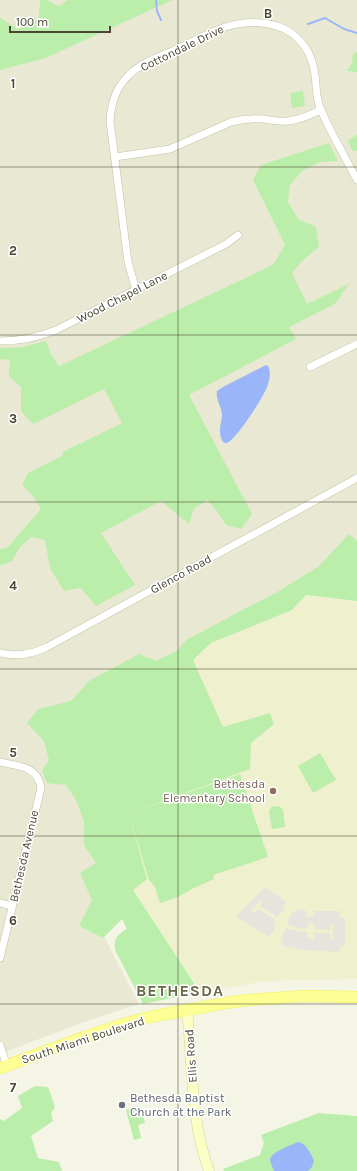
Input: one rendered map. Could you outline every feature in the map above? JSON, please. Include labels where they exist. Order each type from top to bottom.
[{"type":"main road","name":"South Miami Boulevard","points":[[4,1067],[105,1030],[187,1010],[225,1003],[276,998],[304,996],[357,997]]},
{"type":"main road","name":"Ellis Road","points":[[187,1010],[196,1123],[202,1153],[208,1171]]},
{"type":"street","name":"Cottondale Drive","points":[[136,290],[128,262],[110,121],[111,110],[118,91],[129,75],[151,60],[236,23],[255,22],[274,25],[290,32],[297,37],[308,51],[312,59],[315,70],[317,96],[321,110],[357,180]]},
{"type":"street","points":[[115,157],[170,149],[231,122],[239,120],[255,118],[288,121],[305,117],[321,110]]},
{"type":"street","name":"Wood Chapel Lane","points":[[0,341],[26,340],[46,335],[226,244],[238,235]]},
{"type":"street","points":[[310,367],[357,344]]},
{"type":"street","name":"Glenco Road","points":[[0,654],[31,654],[47,648],[357,478]]},
{"type":"street","name":"Bethesda Avenue","points":[[0,762],[25,768],[36,774],[41,788],[0,958]]},
{"type":"street","points":[[0,903],[12,906]]},
{"type":"street","points":[[0,1045],[4,1067]]},
{"type":"shaded area","points":[[0,0],[357,0],[357,561],[75,711],[128,897],[93,915],[139,1004],[84,1022],[0,1054]],"holes":[[[294,257],[299,266],[288,272],[282,324],[105,386]]]},
{"type":"shaded area","name":"Bethesda Elementary School","points":[[306,595],[357,601],[357,979],[266,981],[201,992],[133,890],[129,814],[250,769],[251,743],[274,724],[270,714],[223,727],[193,660],[211,643],[292,610]]},
{"type":"shaded area","points":[[265,887],[286,902],[282,913],[280,913],[277,917],[260,906],[263,901],[262,900],[251,909],[252,912],[255,913],[258,909],[276,920],[273,924],[275,926],[273,933],[269,937],[236,916]]},
{"type":"shaded area","points":[[296,909],[307,911],[307,917],[314,917],[315,911],[340,911],[340,917],[345,918],[345,945],[340,946],[339,952],[304,950],[281,945],[283,940],[281,938],[286,928],[307,932],[307,937],[309,939],[314,939],[315,933],[330,933],[330,938],[333,938],[332,924],[330,925],[330,930],[315,929],[313,923],[308,924],[307,929],[287,925],[289,918]]},
{"type":"green space","points":[[40,0],[47,0],[58,6],[68,0],[172,0],[46,58],[0,70],[0,18],[18,29],[39,17]]},
{"type":"green space","points":[[357,52],[357,72],[347,71],[352,63],[353,54]]},
{"type":"green space","points":[[303,91],[305,106],[292,108],[290,93]]},
{"type":"green space","points":[[357,135],[357,151],[352,150],[348,140]]},
{"type":"green space","points":[[329,143],[338,161],[320,162],[302,171],[290,185],[288,202],[298,219],[316,227],[319,247],[303,260],[292,273],[307,304],[349,284],[335,304],[289,327],[296,339],[189,395],[252,514],[241,529],[226,525],[217,511],[207,500],[194,509],[189,524],[161,501],[101,533],[135,585],[96,606],[81,588],[64,591],[50,568],[45,540],[31,537],[20,547],[12,561],[0,566],[0,549],[7,548],[41,509],[33,496],[22,485],[28,473],[62,456],[63,452],[122,423],[104,389],[33,424],[21,411],[21,387],[9,376],[10,360],[0,359],[0,348],[22,347],[46,341],[51,354],[59,366],[273,265],[285,245],[253,180],[261,165]]},
{"type":"green space","points":[[349,534],[357,541],[357,601],[306,595],[292,610],[211,643],[193,660],[223,727],[270,713],[274,724],[251,743],[250,769],[129,814],[147,879],[133,890],[200,992],[143,1004],[115,950],[117,937],[127,929],[122,919],[103,938],[79,926],[92,900],[80,873],[96,863],[84,845],[84,822],[76,800],[66,785],[47,783],[42,771],[49,760],[44,741],[27,723],[38,709],[71,701],[89,681],[139,654],[156,661],[177,651],[186,640],[279,591],[319,566]]},
{"type":"green space","points":[[320,753],[336,780],[313,793],[298,766]]},
{"type":"green space","points":[[240,774],[268,857],[213,875],[214,879],[178,897],[160,903],[155,887],[149,880],[129,814]]},
{"type":"green space","points":[[279,806],[283,810],[285,827],[272,829],[269,812],[271,807]]},
{"type":"green space","points":[[35,1086],[48,1087],[55,1107],[51,1113],[53,1121],[31,1136],[38,1158],[59,1162],[62,1171],[0,1171],[0,1119],[4,1121],[22,1108],[18,1096]]},
{"type":"green space","points":[[140,1106],[145,1123],[138,1125],[141,1138],[134,1140],[126,1110]]},
{"type":"green space","points":[[319,1113],[357,1116],[357,1171],[308,1171],[312,1167],[300,1142],[273,1154],[274,1171],[224,1171],[223,1169],[260,1155],[264,1143],[261,1135]]},
{"type":"water","points":[[266,365],[269,368],[270,377],[262,397],[237,434],[227,443],[224,443],[220,433],[222,415],[217,397],[217,391]]},
{"type":"water","points":[[298,1142],[306,1146],[310,1152],[314,1161],[312,1167],[308,1171],[274,1171],[270,1160],[271,1156],[278,1151]]},
{"type":"waterway","points":[[156,0],[157,11],[161,20]]},
{"type":"waterway","points":[[308,24],[325,18],[344,29],[357,33]]},
{"type":"place","name":"Bethesda Elementary School","points":[[273,791]]},
{"type":"place","name":"Bethesda Baptist Church at the Park","points":[[122,1105]]},
{"type":"district","name":"BETHESDA","points":[[180,990]]}]
